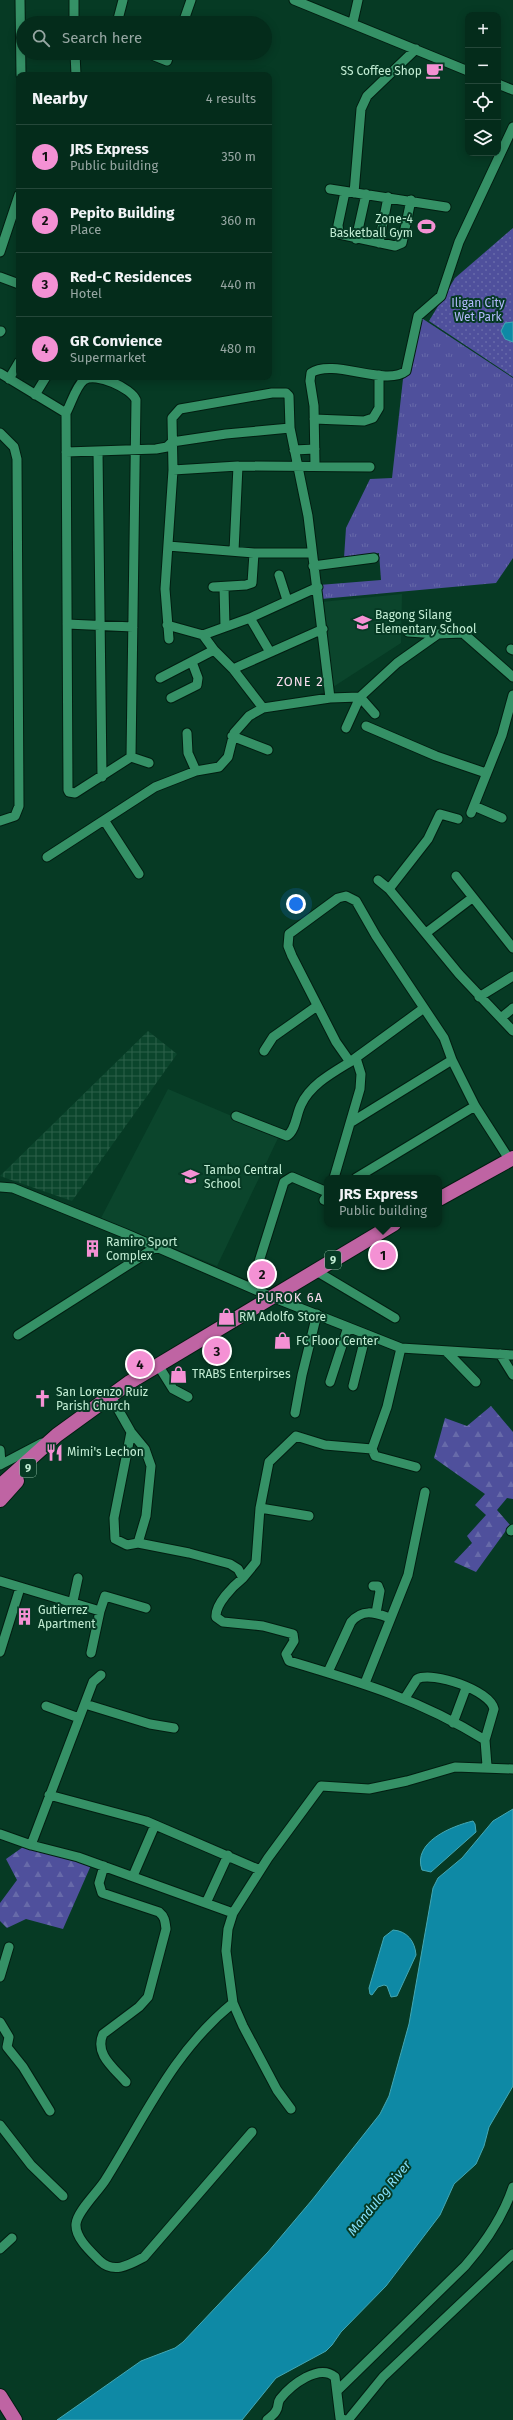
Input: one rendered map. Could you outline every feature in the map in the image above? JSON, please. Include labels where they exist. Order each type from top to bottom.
[{"type":"highway","points":[[442,1197],[512,1157]]},
{"type":"highway","name":"9","points":[[0,1486],[55,1436],[110,1395],[387,1227]]},
{"type":"highway","name":"9","points":[[0,1500],[55,1436]]},
{"type":"highway","points":[[0,2396],[15,2420]]},
{"type":"street","points":[[20,0],[20,16]]},
{"type":"street","points":[[74,0],[74,16]]},
{"type":"street","points":[[119,16],[123,0]]},
{"type":"street","points":[[185,16],[191,0]]},
{"type":"street","points":[[294,0],[353,22],[465,70]]},
{"type":"street","points":[[353,22],[358,0]]},
{"type":"street","points":[[410,200],[402,243],[395,246],[356,239],[339,234],[338,230],[350,192],[361,109],[367,96],[416,49]]},
{"type":"street","points":[[21,60],[21,72]]},
{"type":"street","points":[[75,60],[76,72]]},
{"type":"street","points":[[501,85],[513,90]]},
{"type":"street","points":[[315,466],[314,418],[310,381],[311,373],[323,369],[379,375],[398,375],[406,371],[418,316],[441,296],[459,242],[513,127]]},
{"type":"street","points":[[330,189],[410,200],[446,207]]},
{"type":"street","points":[[356,239],[366,194]]},
{"type":"street","points":[[379,243],[388,197]]},
{"type":"street","points":[[0,252],[16,204]]},
{"type":"street","points":[[0,277],[16,283]]},
{"type":"street","points":[[9,379],[16,367]]},
{"type":"street","points":[[0,373],[66,413]]},
{"type":"street","points":[[314,418],[364,421],[373,418],[379,408],[379,375]]},
{"type":"street","points":[[35,395],[44,380]]},
{"type":"street","points":[[85,380],[83,381],[66,413],[69,792],[75,793],[131,757]]},
{"type":"street","points":[[102,380],[128,390],[136,400],[131,757]]},
{"type":"street","points":[[170,639],[167,624],[165,589],[173,470],[172,418],[180,409],[276,393],[286,393],[289,396],[290,428],[308,516],[313,566],[318,587],[330,698]]},
{"type":"street","points":[[66,452],[135,450],[167,447],[172,442],[226,434],[290,428]]},
{"type":"street","points":[[0,433],[14,447],[17,459],[18,798],[15,816],[0,821]]},
{"type":"street","points":[[294,450],[315,448]]},
{"type":"street","points":[[98,451],[102,777]]},
{"type":"street","points":[[173,470],[238,466],[370,467]]},
{"type":"street","points":[[234,551],[238,466]]},
{"type":"street","points":[[168,546],[254,553],[312,553]]},
{"type":"street","points":[[213,587],[246,585],[252,583],[254,553]]},
{"type":"street","points":[[313,566],[374,558]]},
{"type":"street","points":[[279,575],[287,600]]},
{"type":"street","points":[[224,587],[225,627]]},
{"type":"street","points":[[203,635],[250,618],[318,587]]},
{"type":"street","points":[[250,618],[270,652]]},
{"type":"street","points":[[67,624],[99,624],[133,627]]},
{"type":"street","points":[[167,624],[203,635],[214,650],[233,669],[263,708]]},
{"type":"street","points":[[233,669],[323,629]]},
{"type":"street","points":[[408,632],[462,634],[513,677]]},
{"type":"street","points":[[346,728],[360,697],[397,663],[438,634]]},
{"type":"street","points":[[160,678],[214,650]]},
{"type":"street","points":[[171,698],[197,685],[198,678],[192,662]]},
{"type":"street","points":[[502,818],[472,810],[502,734],[513,695]]},
{"type":"street","points":[[47,857],[155,787],[196,771],[219,766],[225,762],[232,736],[249,716],[263,708],[330,698],[360,697]]},
{"type":"street","points":[[360,697],[375,714]]},
{"type":"street","points":[[366,726],[436,756],[486,773]]},
{"type":"street","points":[[187,733],[188,753],[196,771]]},
{"type":"street","points":[[232,736],[268,750]]},
{"type":"street","points":[[131,757],[149,763]]},
{"type":"street","points":[[389,889],[428,839],[440,814],[458,819]]},
{"type":"street","points":[[104,820],[139,874]]},
{"type":"street","points":[[456,876],[472,898],[513,947]]},
{"type":"street","points":[[378,880],[389,889],[479,997],[513,1031]]},
{"type":"street","points":[[335,1175],[362,1080],[353,1060],[317,1006],[292,956],[287,940],[294,930],[338,898],[346,896],[356,901],[376,936],[444,1038],[452,1060],[475,1106],[512,1157]]},
{"type":"street","points":[[426,933],[472,898]]},
{"type":"street","points":[[479,997],[513,976]]},
{"type":"street","points":[[264,1051],[273,1037],[317,1006]]},
{"type":"street","points":[[236,1116],[287,1136],[292,1130],[306,1096],[326,1077],[353,1060],[424,1008]]},
{"type":"street","points":[[501,1018],[513,1008]]},
{"type":"street","points":[[350,1124],[452,1060]]},
{"type":"street","points":[[361,1175],[475,1106]]},
{"type":"street","points":[[251,1287],[284,1182],[292,1177],[324,1196]]},
{"type":"street","points":[[0,1187],[13,1188],[272,1297],[401,1348],[513,1356]]},
{"type":"street","points":[[18,1335],[156,1247]]},
{"type":"street","points":[[316,1271],[395,1318]]},
{"type":"street","points":[[295,1413],[317,1314]]},
{"type":"street","points":[[330,1382],[348,1327]]},
{"type":"street","points":[[352,1386],[366,1334]]},
{"type":"street","points":[[401,1348],[387,1407],[376,1433],[372,1450],[375,1456],[416,1467]]},
{"type":"street","points":[[446,1351],[476,1382]]},
{"type":"street","points":[[500,1354],[513,1375]]},
{"type":"street","points":[[158,1365],[173,1389],[188,1397]]},
{"type":"street","points":[[110,1395],[131,1432],[146,1450],[151,1466],[146,1516],[138,1543]]},
{"type":"street","points":[[131,1432],[118,1492],[113,1529],[115,1539],[119,1542],[132,1546],[138,1543],[190,1553],[230,1564],[238,1569],[243,1578]]},
{"type":"street","points":[[0,1450],[1,1464],[55,1436]]},
{"type":"street","points":[[372,1450],[325,1445],[296,1436],[269,1462],[260,1508],[256,1562],[243,1578],[231,1589],[216,1612],[216,1617],[223,1622],[263,1626],[293,1634],[294,1641],[286,1654],[289,1661],[365,1683],[405,1698],[485,1740]]},
{"type":"street","points":[[365,1683],[408,1575],[425,1492]]},
{"type":"street","points":[[260,1508],[309,1516]]},
{"type":"street","points":[[73,1601],[78,1578]]},
{"type":"street","points":[[0,1581],[20,1588],[73,1601],[100,1611]]},
{"type":"street","points":[[373,1586],[378,1586],[380,1591],[376,1613]]},
{"type":"street","points":[[0,1652],[20,1588]]},
{"type":"street","points":[[91,1653],[100,1611],[105,1596],[146,1608]]},
{"type":"street","points":[[328,1672],[351,1622],[357,1616],[364,1612],[376,1613],[390,1618]]},
{"type":"street","points":[[31,1845],[79,1718],[96,1678],[101,1675]]},
{"type":"street","points":[[405,1698],[417,1679],[423,1676],[444,1679],[466,1688],[493,1702],[494,1714],[485,1740],[487,1766]]},
{"type":"street","points":[[454,1723],[466,1688]]},
{"type":"street","points":[[85,1704],[150,1724],[174,1728]]},
{"type":"street","points":[[46,1706],[79,1718]]},
{"type":"street","points":[[291,2109],[277,2090],[243,2026],[234,2003],[226,1951],[228,1929],[234,1913],[260,1870],[321,1786],[369,1789],[407,1781],[455,1767],[487,1766],[513,1769]]},
{"type":"street","points":[[49,1795],[155,1825],[260,1870]]},
{"type":"street","points":[[133,1876],[155,1825]]},
{"type":"street","points":[[0,1834],[31,1845],[104,1866],[234,1913]]},
{"type":"street","points":[[206,1903],[228,1855]]},
{"type":"street","points":[[104,1866],[99,1883],[102,1893],[159,1912],[166,1921],[166,1929],[148,1997],[139,2007],[103,2034],[100,2041],[99,2047],[102,2054],[126,2082]]},
{"type":"street","points":[[0,1977],[8,1947]]},
{"type":"street","points":[[234,2003],[204,2029],[158,2090],[106,2180],[78,2215],[77,2232],[89,2251],[105,2266],[115,2269],[129,2265],[144,2256],[252,2132]]},
{"type":"street","points":[[0,2022],[9,2037],[4,2049],[23,2067],[50,2110]]},
{"type":"street","points":[[0,2125],[32,2165],[63,2196]]},
{"type":"street","points":[[338,2390],[465,2266],[483,2245],[498,2221],[513,2187]]},
{"type":"street","points":[[0,2248],[12,2238]]},
{"type":"street","points":[[267,2420],[276,2411],[279,2400],[288,2391],[311,2375],[323,2371],[330,2372],[335,2377],[338,2390],[340,2418],[346,2420],[383,2377],[513,2254]]},
{"type":"shaded area","name":"Bagong Silang Elementary School","points":[[402,594],[401,643],[330,689],[321,602]]},
{"type":"shaded area","points":[[148,1031],[177,1054],[72,1201],[0,1176]]},
{"type":"shaded area","name":"Tambo Central School","points":[[168,1089],[279,1136],[217,1266],[101,1218]]},
{"type":"green space","name":"Iligan City Wet Park","points":[[513,228],[513,377],[429,321],[455,278]]},
{"type":"green space","points":[[420,317],[513,378],[513,558],[496,583],[321,599],[319,585],[381,580],[379,553],[344,558],[346,528],[370,479],[392,478],[403,379],[411,372]]},
{"type":"green space","points":[[491,1406],[513,1432],[513,1499],[507,1498],[497,1510],[510,1525],[476,1572],[454,1562],[472,1543],[467,1536],[486,1515],[475,1505],[485,1494],[434,1458],[445,1418],[467,1426]]},
{"type":"green space","points":[[23,1847],[92,1863],[63,1929],[26,1919],[7,1928],[0,1921],[0,1903],[17,1880],[6,1859]]},
{"type":"water","points":[[513,322],[513,342],[505,339],[501,331],[505,323]]},
{"type":"water","name":"Mandulog River","points":[[513,1809],[513,2086],[489,2127],[484,2146],[476,2164],[454,2184],[440,2215],[386,2286],[341,2332],[332,2345],[326,2351],[276,2378],[242,2420],[57,2420],[141,2361],[175,2348],[183,2342],[268,2252],[312,2200],[380,2114],[389,2096],[409,2024],[433,1888],[438,1878],[462,1858],[493,1821]]},
{"type":"water","points":[[473,1821],[476,1832],[431,1872],[422,1870],[420,1860],[423,1851],[428,1844],[445,1831]]},
{"type":"water","points":[[393,1930],[402,1932],[412,1941],[416,1955],[397,1996],[391,1997],[387,1986],[384,1985],[378,1987],[372,1995],[370,1994],[369,1988],[384,1937]]},
{"type":"place","name":"SS Coffee Shop","points":[[435,71]]},
{"type":"place","name":"Zone-4 Basketball Gym","points":[[426,226]]},
{"type":"place","name":"Bagong Silang Elementary School","points":[[362,622]]},
{"type":"place","name":"Tambo Central School","points":[[191,1177]]},
{"type":"place","name":"Ramiro Sport Complex","points":[[93,1249]]},
{"type":"place","name":"JRS Express","points":[[383,1255]]},
{"type":"place","name":"Pepito Building","points":[[262,1274]]},
{"type":"place","name":"RM Adolfo Store","points":[[226,1317]]},
{"type":"place","name":"FC Floor Center","points":[[283,1341]]},
{"type":"place","name":"Red-C Residences","points":[[217,1351]]},
{"type":"place","name":"GR Convience","points":[[140,1364]]},
{"type":"place","name":"TRABS Enterpirses","points":[[179,1374]]},
{"type":"place","name":"San Lorenzo Ruiz Parish Church","points":[[43,1399]]},
{"type":"place","name":"Mimi's Lechon","points":[[54,1452]]},
{"type":"place","name":"Gutierrez Apartment","points":[[25,1617]]},
{"type":"district","name":"ZONE 2","points":[[300,681]]},
{"type":"district","name":"PUROK 6A","points":[[290,1297]]}]
